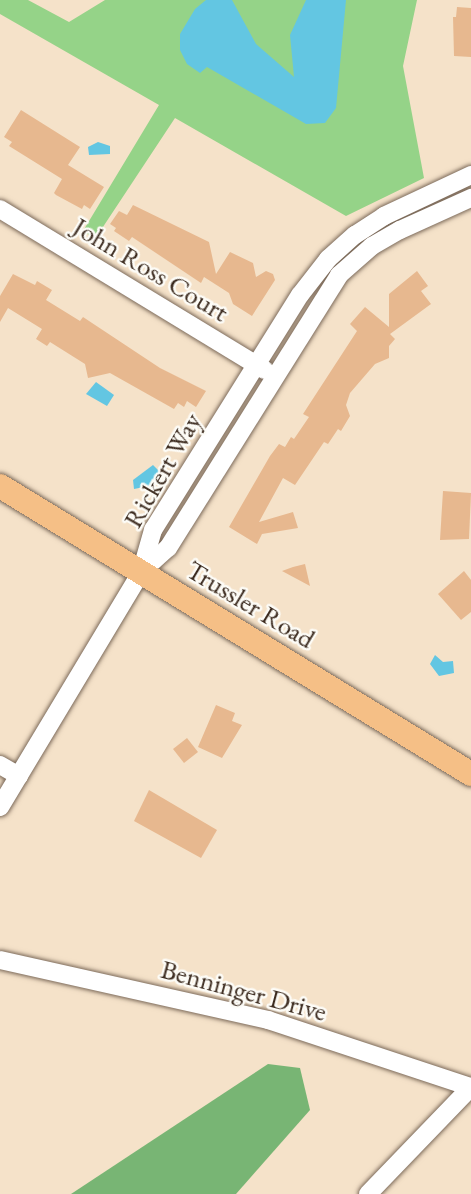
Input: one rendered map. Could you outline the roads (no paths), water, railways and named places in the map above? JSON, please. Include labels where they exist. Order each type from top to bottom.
[{"type":"main road","name":"Trussler Road","points":[[0,486],[471,774]]},
{"type":"street","name":"Rickert Way","points":[[141,572],[153,530],[300,295],[341,246],[384,216],[471,175]]},
{"type":"street","name":"Rickert Way","points":[[141,572],[168,548],[273,375],[339,275],[355,260],[400,230],[471,198]]},
{"type":"street","name":"John Ross Court","points":[[0,209],[273,375]]},
{"type":"street","points":[[0,807],[141,572]]},
{"type":"street","points":[[0,765],[18,776]]},
{"type":"street","name":"Benninger Drive","points":[[0,960],[268,1020],[471,1087]]},
{"type":"street","points":[[368,1194],[471,1087]]},
{"type":"water","points":[[206,0],[232,0],[256,44],[294,77],[290,35],[306,0],[346,0],[336,108],[325,123],[306,124],[207,67],[200,73],[187,64],[180,50],[180,34],[195,9]]},
{"type":"water","points":[[98,142],[110,146],[110,154],[89,155],[88,147]]},
{"type":"water","points":[[96,382],[114,395],[107,406],[86,394]]},
{"type":"water","points":[[153,465],[160,472],[154,485],[134,489],[133,480]]},
{"type":"water","points":[[435,655],[443,662],[453,661],[454,673],[439,676],[430,664]]}]
